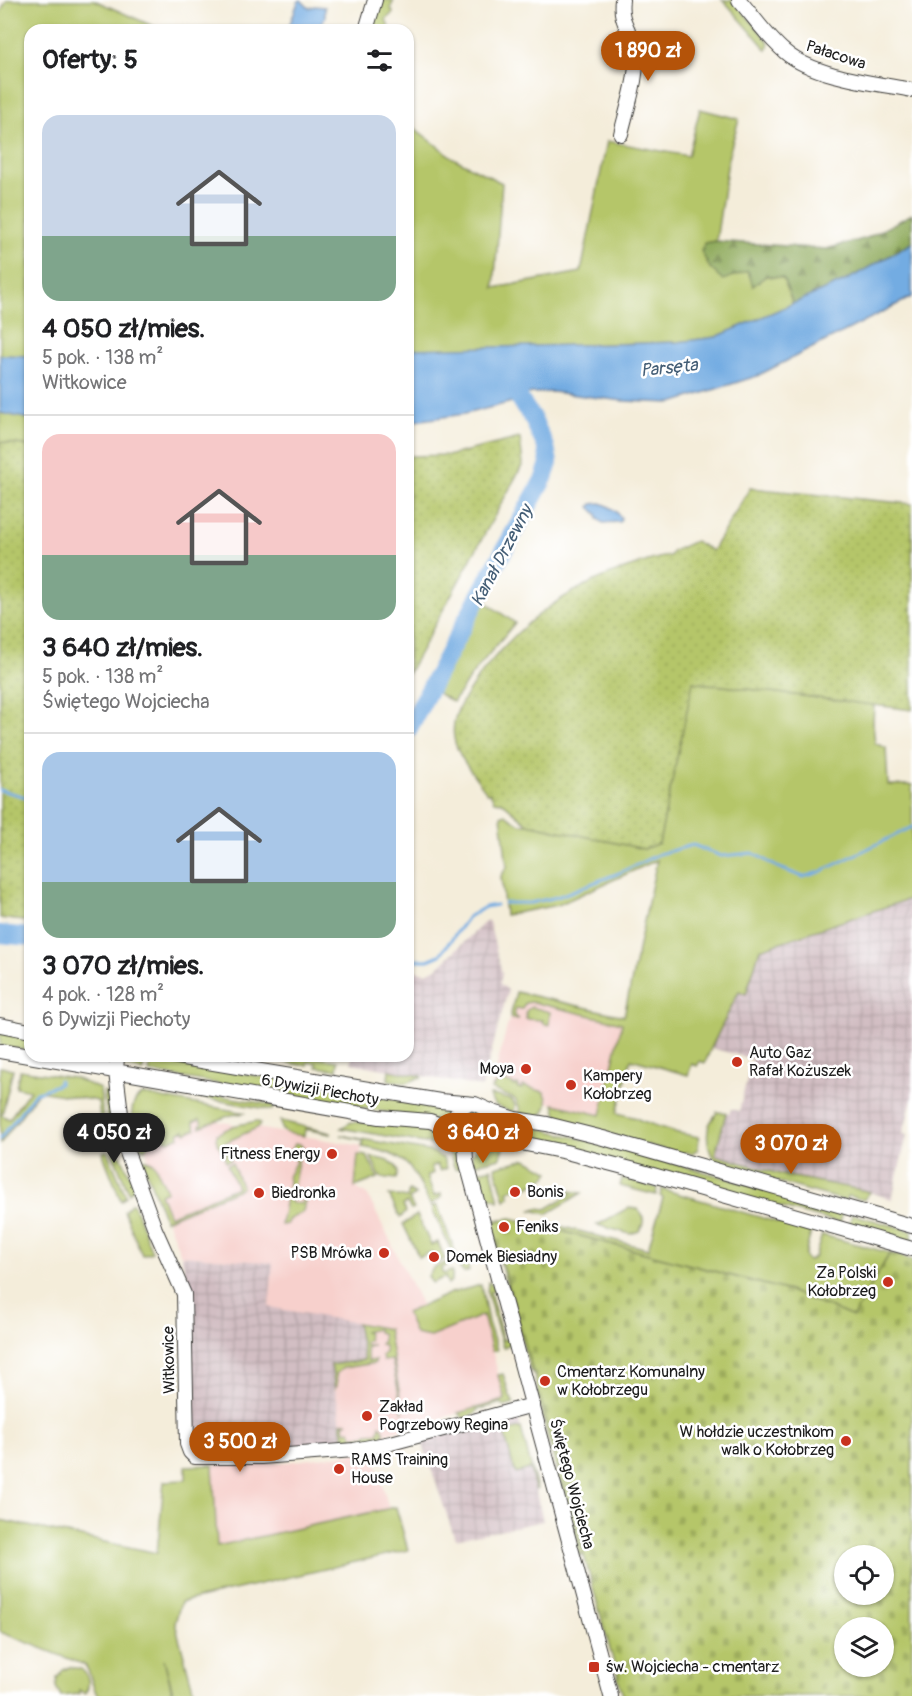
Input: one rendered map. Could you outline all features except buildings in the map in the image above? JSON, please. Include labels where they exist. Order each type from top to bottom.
[{"type":"street","points":[[368,24],[375,0]]},
{"type":"street","points":[[621,134],[636,61],[633,44],[621,11],[622,0]]},
{"type":"street","name":"Pałacowa","points":[[739,0],[778,46],[799,61],[846,78],[912,90]]},
{"type":"street","points":[[0,1026],[24,1030]]},
{"type":"street","name":"6 Dywizji Piechoty","points":[[0,1051],[24,1055]]},
{"type":"street","name":"6 Dywizji Piechoty","points":[[61,1062],[392,1119],[430,1121],[460,1138]]},
{"type":"street","points":[[116,1072],[117,1062]]},
{"type":"street","name":"6 Dywizji Piechoty","points":[[209,1062],[475,1104],[515,1119],[547,1124],[603,1138],[912,1226]]},
{"type":"street","name":"Witkowice","points":[[116,1072],[125,1147],[155,1229],[184,1294],[187,1444],[189,1452],[195,1457],[261,1457],[354,1450],[391,1443],[533,1405]]},
{"type":"street","points":[[466,1104],[455,1117],[453,1126],[460,1138],[473,1143],[487,1133],[490,1124],[485,1109]]},
{"type":"street","name":"Świętego Wojciecha","points":[[460,1138],[611,1696]]},
{"type":"street","points":[[480,1140],[511,1141],[538,1146],[639,1171],[912,1249]]},
{"type":"shaded area","points":[[912,898],[912,1099],[903,1134],[907,1135],[892,1199],[862,1190],[783,1175],[715,1155],[726,1113],[729,1114],[731,1109],[739,1111],[752,1059],[711,1048],[739,991],[746,993],[760,949]]},
{"type":"shaded area","points":[[487,920],[489,922],[502,973],[500,984],[508,990],[482,1087],[351,1063],[414,1062],[414,970],[426,973],[437,968]]},
{"type":"shaded area","points":[[516,992],[624,1017],[601,1115],[491,1089]]},
{"type":"shaded area","points":[[133,1107],[362,1146],[355,1187],[368,1196],[422,1306],[406,1313],[431,1337],[483,1315],[505,1400],[377,1436],[344,1441],[331,1365],[269,1307],[272,1263],[181,1255],[169,1225]]},
{"type":"shaded area","points":[[181,1255],[273,1263],[269,1307],[357,1323],[364,1360],[331,1365],[344,1441],[272,1451],[201,1453],[193,1446],[191,1298]]},
{"type":"shaded area","points":[[517,1413],[543,1521],[455,1539],[421,1439]]},
{"type":"shaded area","points":[[373,1451],[389,1509],[217,1546],[213,1465],[287,1462]]},
{"type":"green space","points":[[7,0],[94,0],[148,24],[24,24],[24,356],[0,355],[0,13]]},
{"type":"green space","points":[[379,0],[394,0],[391,7],[393,13],[386,19],[388,24],[373,24]]},
{"type":"green space","points":[[722,0],[733,0],[769,42],[767,50],[726,3]]},
{"type":"green space","points":[[700,109],[739,119],[729,154],[716,241],[705,243],[751,270],[783,278],[793,304],[716,337],[678,342],[414,350],[414,128],[453,158],[502,183],[494,288],[581,272],[607,141],[688,156]]},
{"type":"green space","points":[[912,214],[912,243],[845,281],[793,304],[783,278],[766,276],[753,286],[748,271],[723,280],[710,268],[701,251],[705,243],[716,241],[826,249],[867,238]]},
{"type":"green space","points":[[0,413],[24,418],[24,445],[0,442]]},
{"type":"green space","points":[[520,438],[523,464],[414,663],[414,456],[451,455]]},
{"type":"green space","points":[[0,442],[24,445],[24,921],[0,918]]},
{"type":"green space","points":[[750,488],[912,504],[912,710],[693,682],[659,843],[644,849],[528,824],[502,802],[494,801],[463,760],[456,745],[453,730],[456,714],[463,700],[493,659],[509,641],[544,610],[584,586],[630,567],[670,556],[673,551],[695,541],[712,551]]},
{"type":"green space","points":[[481,599],[515,623],[474,672],[453,702],[434,691]]},
{"type":"green space","points":[[692,682],[874,705],[875,743],[886,748],[888,785],[912,785],[912,898],[760,949],[746,994],[739,991],[705,1063],[700,1061],[697,1066],[692,1064],[688,1075],[631,1059],[617,1113],[674,1132],[699,1137],[698,1149],[692,1153],[685,1152],[684,1155],[558,1120],[554,1104],[601,1115],[622,1023],[532,1002],[525,1003],[522,1009],[516,1008],[514,1016],[519,1019],[510,1018],[516,992],[624,1016],[657,860],[558,905],[505,915],[501,876],[507,867],[501,816],[505,814],[520,824],[644,849],[659,843]]},
{"type":"green space","points":[[531,1007],[550,1012],[549,1025],[542,1023],[543,1020],[526,1019],[526,1011]]},
{"type":"green space","points":[[0,1031],[24,1036],[24,1050],[0,1046]]},
{"type":"green space","points":[[123,1062],[144,1062],[143,1071],[123,1066]]},
{"type":"green space","points":[[150,1062],[175,1062],[455,1109],[450,1123],[149,1072]]},
{"type":"green space","points":[[285,1062],[308,1062],[308,1065]]},
{"type":"green space","points":[[308,1062],[338,1062],[337,1070],[317,1067],[317,1063]]},
{"type":"green space","points":[[0,1067],[13,1069],[2,1115],[9,1119],[30,1090],[16,1087],[20,1070],[74,1078],[100,1089],[106,1146],[103,1146],[98,1101],[39,1091],[0,1144]]},
{"type":"green space","points":[[389,1070],[422,1076],[422,1078],[407,1083],[388,1080]]},
{"type":"green space","points":[[503,1081],[513,1086],[518,1085],[517,1088],[523,1089],[523,1086],[544,1092],[547,1102],[542,1114],[540,1116],[519,1114],[520,1109],[515,1099],[491,1089]]},
{"type":"green space","points":[[147,1083],[273,1105],[274,1108],[272,1110],[147,1088]]},
{"type":"green space","points":[[104,1092],[113,1096],[118,1136],[116,1141],[111,1143]]},
{"type":"green space","points":[[142,1095],[246,1113],[231,1115],[200,1127],[202,1124],[200,1119],[193,1122],[196,1129],[178,1133],[179,1137],[169,1141],[164,1139],[157,1123],[142,1129],[149,1146],[144,1149],[136,1143],[132,1116],[134,1104]]},
{"type":"green space","points":[[490,1095],[512,1100],[515,1105],[514,1112],[495,1105]]},
{"type":"green space","points":[[472,1112],[482,1119],[483,1123],[476,1133],[472,1134],[462,1127],[461,1123],[468,1113]]},
{"type":"green space","points":[[717,1112],[726,1113],[715,1155],[783,1175],[870,1192],[864,1200],[848,1196],[846,1201],[721,1166],[711,1153],[708,1142],[709,1125]]},
{"type":"green space","points":[[257,1121],[260,1123],[259,1127],[224,1143],[231,1160],[226,1162],[224,1156],[226,1155],[224,1151],[222,1152],[216,1139],[217,1134],[233,1126]]},
{"type":"green space","points":[[281,1121],[331,1134],[305,1129],[304,1136],[287,1133],[282,1130]]},
{"type":"green space","points":[[351,1122],[404,1124],[431,1129],[451,1142],[463,1168],[455,1169],[449,1152],[436,1145],[341,1128]]},
{"type":"green space","points":[[517,1126],[534,1127],[634,1152],[843,1211],[840,1223],[511,1136]]},
{"type":"green space","points":[[340,1135],[433,1152],[443,1158],[447,1168],[440,1171],[437,1165],[431,1167],[433,1173],[427,1176],[434,1196],[441,1194],[442,1197],[430,1205],[418,1180],[399,1158],[362,1147],[363,1140]]},
{"type":"green space","points":[[295,1144],[300,1144],[303,1148],[301,1148],[290,1202],[301,1204],[303,1199],[305,1200],[303,1212],[288,1220],[287,1224],[281,1225],[288,1177],[296,1161],[292,1150]]},
{"type":"green space","points":[[505,1146],[499,1158],[473,1165],[472,1154],[478,1148]]},
{"type":"green space","points":[[107,1151],[126,1196],[121,1201],[104,1157],[103,1152]]},
{"type":"green space","points":[[112,1151],[121,1156],[135,1187],[129,1193]]},
{"type":"green space","points":[[358,1155],[367,1156],[378,1178],[355,1187]]},
{"type":"green space","points":[[371,1157],[386,1160],[395,1165],[398,1173],[396,1179],[380,1177]]},
{"type":"green space","points":[[526,1159],[550,1172],[546,1177],[521,1191],[517,1186],[508,1192],[510,1197],[505,1200],[495,1167]]},
{"type":"green space","points":[[142,1160],[154,1163],[167,1191],[160,1194],[169,1216],[237,1187],[227,1165],[232,1163],[242,1188],[165,1220]]},
{"type":"green space","points":[[491,1168],[499,1201],[482,1194],[475,1172]]},
{"type":"green space","points":[[622,1178],[657,1188],[656,1195],[620,1186]]},
{"type":"green space","points":[[662,1189],[811,1232],[805,1255],[809,1261],[815,1257],[822,1235],[890,1253],[853,1317],[789,1291],[547,1227],[548,1223],[648,1249],[663,1198],[660,1196]]},
{"type":"green space","points":[[564,1190],[582,1193],[547,1214],[532,1210],[546,1209],[571,1194]]},
{"type":"green space","points":[[409,1191],[416,1195],[409,1199],[414,1209],[411,1210],[407,1203],[403,1205],[406,1212],[400,1218],[389,1195],[407,1198]]},
{"type":"green space","points":[[132,1203],[152,1252],[142,1255],[124,1211]]},
{"type":"green space","points":[[437,1205],[460,1264],[467,1263],[469,1270],[467,1272],[463,1272],[459,1267],[431,1207]]},
{"type":"green space","points":[[628,1208],[638,1209],[642,1214],[643,1222],[639,1231],[630,1234],[597,1225]]},
{"type":"green space","points":[[852,1214],[912,1231],[912,1243],[849,1225]]},
{"type":"green space","points":[[417,1215],[431,1245],[438,1242],[445,1259],[437,1263],[431,1252],[419,1257],[403,1224]]},
{"type":"green space","points":[[511,1218],[789,1291],[853,1317],[890,1253],[912,1260],[912,1696],[623,1696],[491,1221]]},
{"type":"green space","points":[[502,1219],[544,1369],[532,1372],[489,1222]]},
{"type":"green space","points":[[447,1262],[448,1265],[441,1269],[443,1274],[451,1271],[451,1281],[448,1284],[445,1277],[432,1283],[428,1276],[433,1268]]},
{"type":"green space","points":[[488,1282],[496,1290],[490,1292],[503,1340],[510,1338],[510,1344],[503,1348],[487,1293]]},
{"type":"green space","points":[[481,1285],[488,1322],[497,1350],[492,1351],[483,1315],[430,1337],[415,1334],[406,1313],[451,1293]]},
{"type":"green space","points":[[357,1323],[388,1329],[403,1413],[392,1360],[383,1361],[384,1345],[380,1344],[383,1341],[382,1333],[377,1329],[363,1332],[367,1332],[369,1341],[365,1341],[365,1345],[373,1345],[366,1348],[368,1361],[375,1360],[375,1363],[343,1368],[336,1374],[337,1386],[335,1388],[331,1365],[364,1360]]},
{"type":"green space","points":[[503,1374],[514,1404],[504,1407],[501,1403],[477,1410],[475,1414],[463,1418],[458,1413],[505,1400],[498,1375]]},
{"type":"green space","points":[[539,1392],[583,1555],[579,1556],[536,1393]]},
{"type":"green space","points":[[348,1422],[344,1424],[345,1431],[350,1430],[353,1437],[379,1432],[380,1425],[383,1428],[384,1437],[382,1441],[346,1449],[341,1423]]},
{"type":"green space","points":[[521,1428],[537,1489],[535,1489],[530,1469],[515,1473],[504,1432]]},
{"type":"green space","points":[[213,1465],[217,1546],[396,1507],[408,1550],[181,1602],[175,1623],[195,1696],[174,1696],[164,1659],[173,1696],[98,1696],[85,1665],[0,1632],[0,1520],[157,1553],[164,1481],[186,1480],[186,1466]]},
{"type":"green space","points":[[70,1667],[81,1669],[86,1674],[88,1684],[85,1694],[79,1690],[79,1694],[61,1696],[56,1687],[57,1678],[63,1670]]},
{"type":"water","points":[[301,0],[309,8],[325,7],[325,17],[321,24],[290,24],[298,2]]},
{"type":"water","name":"Parsęta","points":[[912,243],[912,297],[757,376],[672,403],[623,401],[552,392],[523,394],[520,400],[465,414],[414,421],[414,349],[678,342],[716,337],[845,281]]},
{"type":"water","points":[[0,355],[24,356],[24,418],[0,413]]},
{"type":"water","points":[[601,503],[617,513],[621,518],[620,522],[603,523],[598,519],[597,514],[590,507],[592,504]]},
{"type":"waterway","name":"Kanał Drzewny","points":[[414,719],[544,478],[549,463],[546,447],[532,417],[520,400],[517,377]]},
{"type":"waterway","points":[[0,790],[24,796]]},
{"type":"waterway","points":[[504,903],[530,903],[557,897],[619,873],[659,854],[693,845],[721,856],[753,853],[777,867],[803,877],[820,872],[912,827]]},
{"type":"waterway","points":[[414,960],[428,960],[440,955],[468,917],[485,907],[496,905]]},
{"type":"waterway","name":"Kanał Drzewny","points":[[0,934],[24,936]]},
{"type":"waterway","points":[[0,1139],[35,1093],[59,1084],[59,1080]]},
{"type":"place","name":"Auto Gaz Rafał Kożuszek","points":[[737,1062]]},
{"type":"place","name":"Moya","points":[[526,1069]]},
{"type":"place","name":"Kampery Kołobrzeg","points":[[571,1085]]},
{"type":"place","name":"Fitness Energy","points":[[332,1154]]},
{"type":"place","name":"Bonis","points":[[515,1192]]},
{"type":"place","name":"Biedronka","points":[[259,1193]]},
{"type":"place","name":"Feniks","points":[[504,1227]]},
{"type":"place","name":"PSB Mrówka","points":[[384,1253]]},
{"type":"place","name":"Domek Biesiadny","points":[[434,1257]]},
{"type":"place","name":"Za Polski Kołobrzeg","points":[[888,1282]]},
{"type":"place","name":"Cmentarz Komunalny w Kołobrzegu","points":[[545,1381]]},
{"type":"place","name":"Zakład Pogrzebowy Regina","points":[[367,1416]]},
{"type":"place","name":"W hołdzie uczestnikom walk o Kołobrzeg","points":[[846,1441]]},
{"type":"place","name":"RAMS Training House","points":[[339,1469]]},
{"type":"place","name":"św. Wojciecha - cmentarz","points":[[594,1667]]}]
